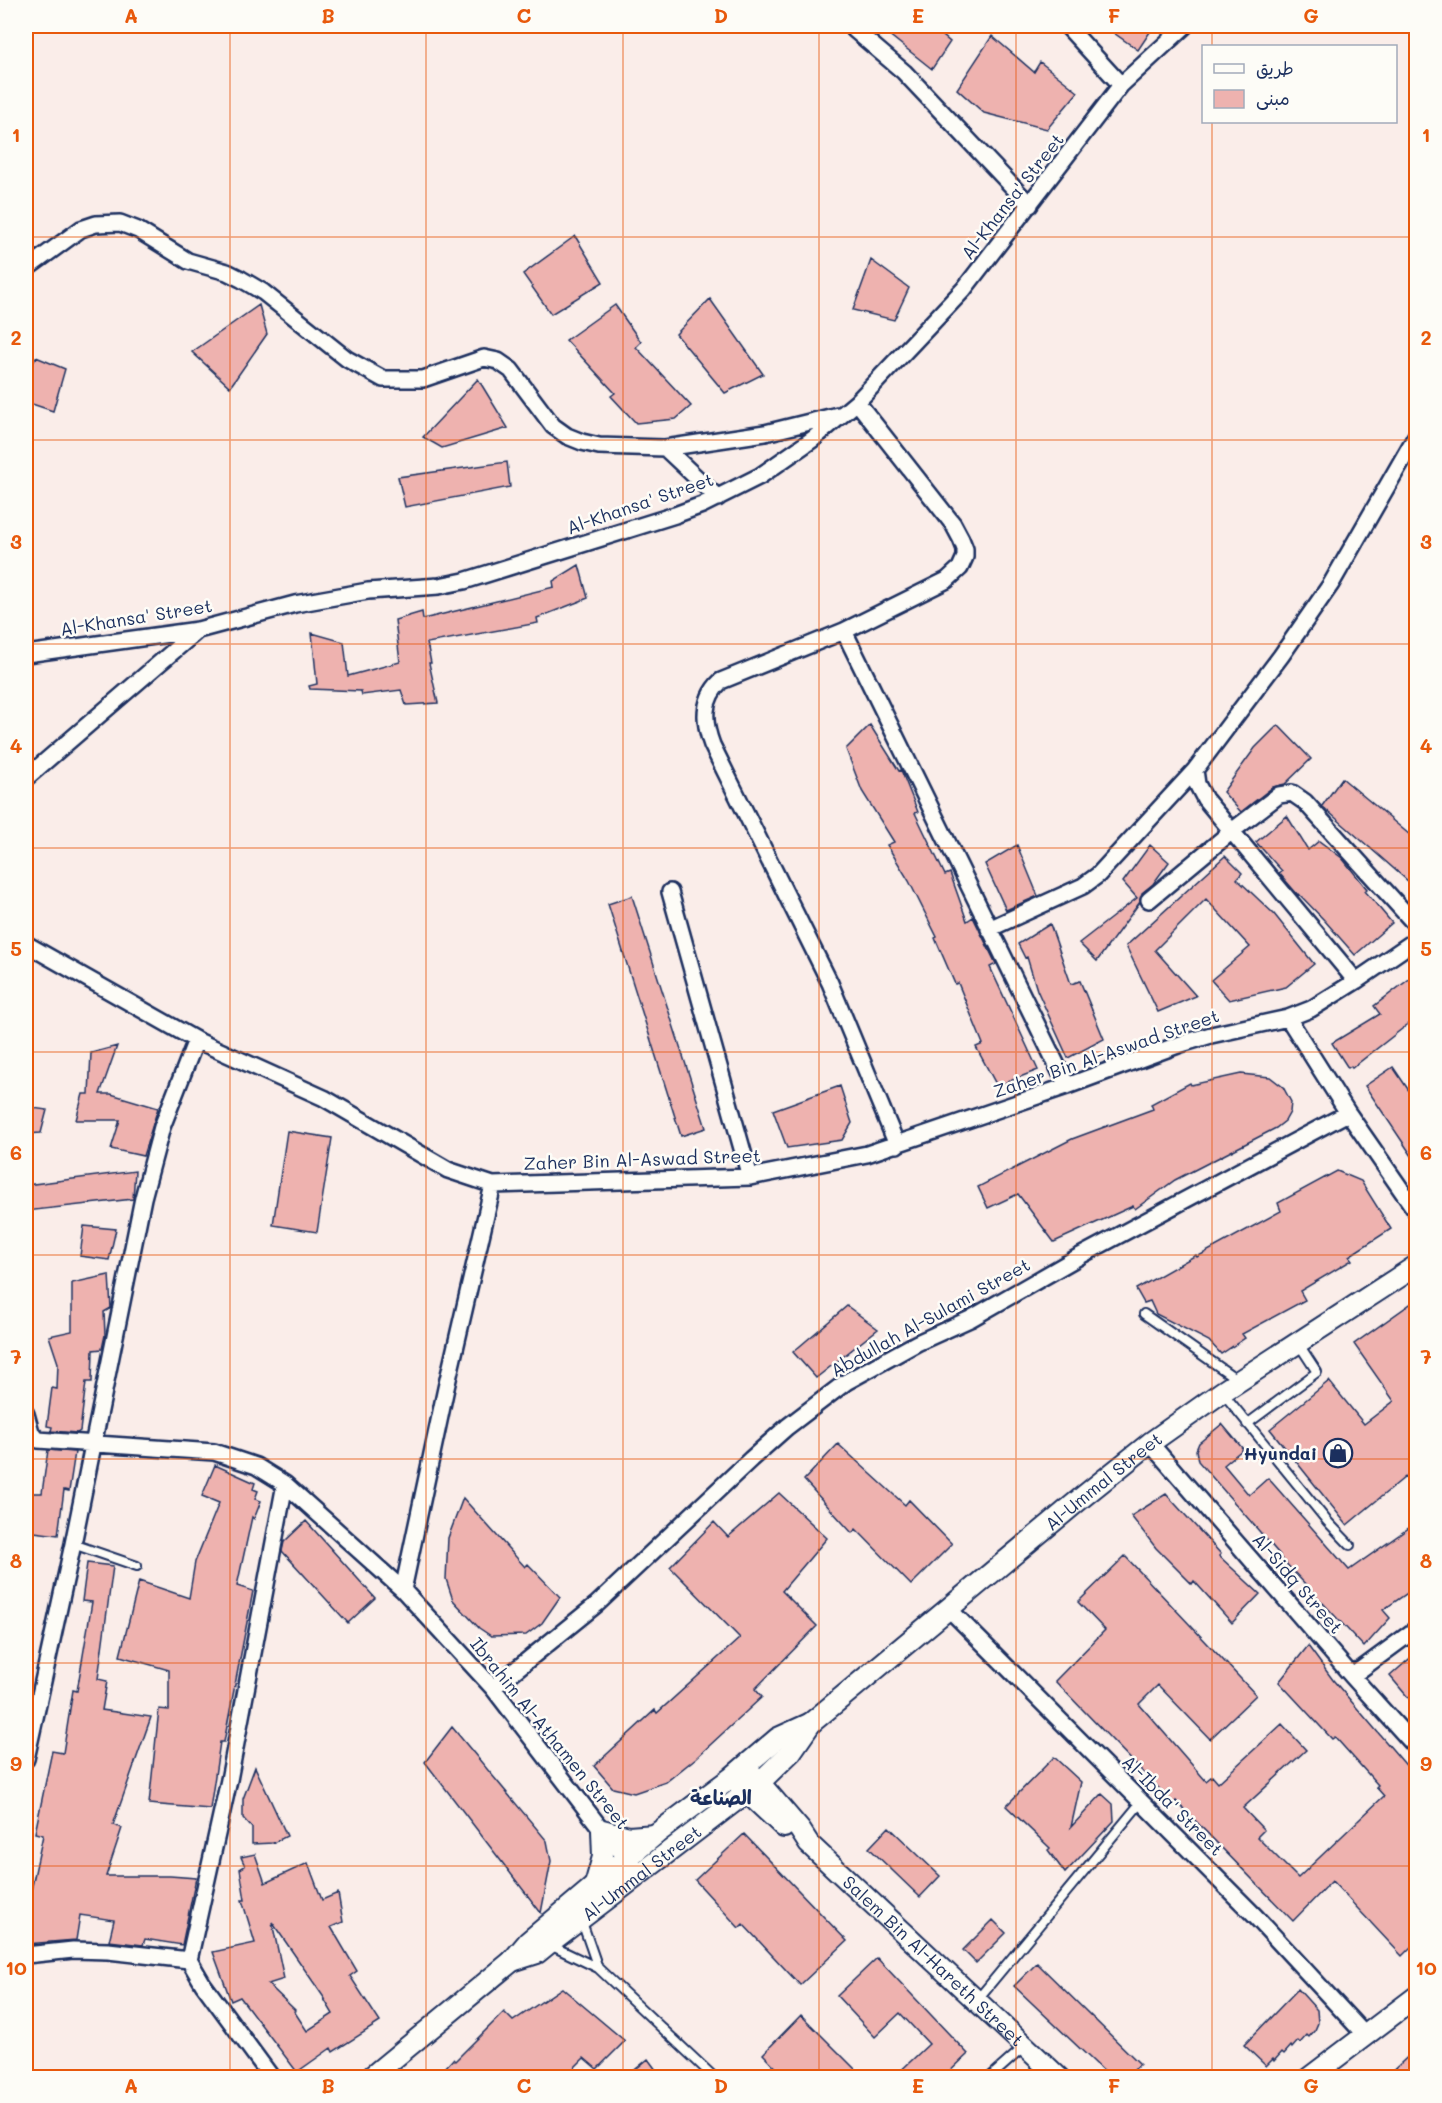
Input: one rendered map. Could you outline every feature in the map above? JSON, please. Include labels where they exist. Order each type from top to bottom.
[{"type":"street","points":[[850,26],[904,72],[1030,205]]},
{"type":"street","points":[[1067,26],[1121,85]]},
{"type":"street","name":"Al-Khansa' Street","points":[[26,654],[198,630],[295,604],[368,591],[439,586],[464,581],[675,515],[718,498],[785,460],[857,402],[964,289],[1121,85],[1185,26]]},
{"type":"street","points":[[26,269],[81,229],[96,224],[120,223],[188,261],[227,272],[264,292],[347,359],[383,379],[423,379],[484,358],[498,361],[511,370],[553,426],[567,436],[599,446],[665,448],[765,433],[843,413]]},
{"type":"street","points":[[857,402],[953,524],[965,549],[965,557],[960,568],[947,580],[844,631],[721,681],[712,689],[707,701],[705,722],[712,745],[830,983],[897,1145]]},
{"type":"street","points":[[990,929],[1083,886],[1098,875],[1195,770],[1281,656],[1331,584],[1416,436]]},
{"type":"street","points":[[665,448],[718,498]]},
{"type":"street","points":[[26,778],[198,630]]},
{"type":"street","points":[[844,631],[1067,1086]]},
{"type":"street","points":[[1195,770],[1197,784],[1205,799],[1356,981]]},
{"type":"street","points":[[1149,900],[1279,795],[1292,793],[1305,802],[1416,925]]},
{"type":"street","points":[[670,892],[750,1177]]},
{"type":"street","name":"Zaher Bin Al-Aswad Street","points":[[27,950],[196,1040],[324,1098],[448,1170],[493,1185],[750,1177],[847,1159],[897,1145],[1211,1035],[1288,1018],[1311,1008],[1356,981],[1416,940]]},
{"type":"street","points":[[1288,1018],[1348,1113],[1416,1211]]},
{"type":"street","points":[[26,1759],[31,1715],[73,1544],[142,1198],[162,1127],[196,1040]]},
{"type":"street","name":"Abdullah Al-Sulami Street","points":[[493,1688],[597,1604],[751,1459],[846,1383],[1348,1113]]},
{"type":"street","points":[[403,1590],[446,1388],[493,1185]]},
{"type":"street","name":"Al-Ummal Street","points":[[512,1961],[537,1953],[753,1787],[791,1752],[811,1723],[1150,1443],[1240,1380],[1416,1266]]},
{"type":"street","name":"Ibrahim Al-Athamen Street","points":[[26,1414],[32,1432],[38,1440],[94,1442],[214,1452],[256,1466],[285,1484],[403,1590],[493,1688],[602,1830],[640,1874]]},
{"type":"street","name":"Al-Sidq Street","points":[[1150,1443],[1416,1747]]},
{"type":"street","points":[[272,2078],[203,1984],[189,1960],[229,1780],[285,1484]]},
{"type":"street","name":"Al-Ibda' Street","points":[[948,1608],[1255,1916],[1365,2035]]},
{"type":"street","points":[[1352,1676],[1416,1629]]},
{"type":"street","name":"Al-Ummal Street","points":[[370,2078],[512,1961],[528,1942],[626,1858],[778,1738],[811,1723]]},
{"type":"street","name":"Salem Bin Al-Hareth Street","points":[[738,1771],[794,1836],[809,1844],[1059,2078]]},
{"type":"street","points":[[595,1885],[603,1857],[602,1830],[628,1837],[656,1834]]},
{"type":"street","points":[[26,1955],[73,1950],[108,1951],[189,1960]]},
{"type":"street","points":[[1309,2078],[1416,1997]]},
{"type":"lane","points":[[1144,1314],[1240,1380]]},
{"type":"lane","points":[[1247,1424],[1317,1372],[1297,1343]]},
{"type":"lane","points":[[1222,1392],[1327,1521],[1350,1545]]},
{"type":"lane","points":[[73,1544],[137,1566]]},
{"type":"lane","points":[[977,2000],[1142,1801]]},
{"type":"lane","points":[[581,1919],[598,1968]]},
{"type":"lane","points":[[548,1944],[598,1968],[715,2078]]},
{"type":"lane","points":[[989,2078],[1025,2046]]},
{"type":"building","points":[[878,26],[931,26],[950,42],[932,69]]},
{"type":"building","points":[[1104,26],[1154,26],[1138,50]]},
{"type":"building","points":[[992,36],[1034,72],[1040,62],[1078,92],[1047,129],[984,113],[957,89]]},
{"type":"building","points":[[575,236],[603,282],[551,314],[523,274]]},
{"type":"building","points":[[871,260],[909,288],[894,320],[853,310]]},
{"type":"building","points":[[710,299],[763,374],[725,393],[676,334]]},
{"type":"building","points":[[259,305],[267,334],[230,387],[192,352]]},
{"type":"building","points":[[615,305],[641,342],[636,347],[691,406],[676,419],[636,423],[611,396],[615,393],[566,340]]},
{"type":"building","points":[[36,357],[65,369],[53,411],[26,402],[26,378]]},
{"type":"building","points":[[478,379],[508,428],[442,448],[423,437]]},
{"type":"building","points":[[507,462],[510,487],[405,507],[398,477]]},
{"type":"building","points":[[579,565],[588,598],[537,618],[538,623],[427,643],[438,703],[406,705],[401,690],[362,695],[361,691],[310,689],[309,686],[317,684],[312,633],[344,642],[348,676],[400,662],[395,620],[422,612],[423,619],[554,587],[553,581]]},
{"type":"building","points":[[870,725],[899,771],[901,770],[918,812],[915,813],[945,875],[950,873],[967,921],[973,917],[996,964],[990,967],[1038,1070],[997,1086],[976,1047],[983,1044],[958,983],[955,984],[935,938],[937,937],[909,881],[887,845],[894,842],[862,791],[846,749]]},
{"type":"building","points":[[1278,725],[1311,759],[1285,784],[1273,787],[1241,812],[1223,792],[1255,748]]},
{"type":"building","points":[[1342,778],[1416,840],[1416,888],[1322,806]]},
{"type":"building","points":[[1287,816],[1308,850],[1319,841],[1342,858],[1367,889],[1365,891],[1392,923],[1355,955],[1298,895],[1279,873],[1282,871],[1256,842]]},
{"type":"building","points":[[1017,845],[1038,896],[1006,910],[985,864]]},
{"type":"building","points":[[1150,845],[1169,862],[1153,884],[1142,893],[1140,902],[1097,961],[1079,943],[1137,898],[1123,882]]},
{"type":"building","points":[[1225,856],[1242,873],[1237,879],[1274,914],[1314,964],[1286,987],[1229,1000],[1211,980],[1250,947],[1206,899],[1155,950],[1196,996],[1158,1012],[1126,946]]},
{"type":"building","points":[[632,896],[706,1128],[681,1136],[608,904]]},
{"type":"building","points":[[1050,924],[1071,984],[1080,981],[1104,1039],[1068,1058],[1037,990],[1027,957],[1025,958],[1018,944]]},
{"type":"building","points":[[1416,974],[1416,1018],[1352,1068],[1351,1066],[1348,1068],[1332,1043],[1380,1014],[1374,1006]]},
{"type":"building","points":[[117,1046],[100,1094],[111,1094],[158,1108],[143,1156],[111,1149],[120,1120],[76,1120],[83,1094],[89,1094],[91,1053]]},
{"type":"building","points":[[1393,1067],[1416,1101],[1416,1162],[1365,1086]]},
{"type":"building","points":[[1241,1074],[1270,1077],[1283,1087],[1291,1102],[1290,1112],[1285,1121],[1276,1128],[1175,1180],[1135,1209],[1133,1206],[1054,1242],[1018,1194],[988,1208],[978,1187],[1072,1139],[1153,1109],[1151,1104],[1190,1083],[1191,1085]]},
{"type":"building","points":[[840,1086],[852,1123],[842,1140],[787,1148],[773,1110]]},
{"type":"building","points":[[26,1107],[47,1110],[41,1133],[26,1134]]},
{"type":"building","points":[[287,1131],[332,1138],[317,1232],[273,1225]]},
{"type":"building","points":[[135,1171],[133,1199],[26,1211],[26,1185]]},
{"type":"building","points":[[1337,1171],[1361,1181],[1391,1229],[1349,1256],[1352,1260],[1300,1291],[1305,1300],[1242,1334],[1245,1338],[1221,1354],[1209,1341],[1156,1314],[1150,1301],[1144,1303],[1136,1289],[1281,1211],[1278,1203]]},
{"type":"building","points":[[84,1226],[116,1229],[109,1260],[80,1256]]},
{"type":"building","points":[[109,1275],[111,1308],[104,1312],[105,1335],[102,1349],[93,1350],[92,1382],[86,1382],[80,1431],[77,1433],[51,1431],[52,1427],[47,1426],[52,1388],[57,1389],[58,1363],[49,1336],[72,1331],[72,1283]]},
{"type":"building","name":"Hyundai","points":[[1416,1300],[1416,1468],[1347,1525],[1270,1429],[1329,1381],[1364,1424],[1394,1401],[1354,1344]]},
{"type":"building","points":[[847,1306],[878,1329],[816,1378],[793,1352]]},
{"type":"building","points":[[1222,1424],[1243,1449],[1224,1465],[1249,1495],[1268,1478],[1349,1570],[1416,1523],[1416,1587],[1383,1610],[1390,1618],[1364,1647],[1279,1556],[1198,1461],[1196,1450],[1199,1443]]},
{"type":"building","points":[[838,1444],[905,1505],[909,1500],[952,1544],[911,1585],[856,1529],[852,1533],[804,1480]]},
{"type":"building","points":[[48,1450],[75,1452],[69,1491],[64,1490],[58,1535],[26,1531],[26,1493],[42,1493]]},
{"type":"building","points":[[215,1465],[255,1483],[253,1489],[258,1491],[255,1499],[261,1501],[254,1519],[252,1517],[237,1586],[253,1591],[224,1742],[220,1742],[210,1809],[149,1804],[159,1709],[169,1710],[169,1670],[120,1656],[139,1581],[189,1598],[195,1562],[219,1503],[202,1496]]},
{"type":"building","points":[[779,1493],[827,1538],[782,1591],[817,1626],[755,1689],[762,1697],[696,1758],[666,1782],[634,1793],[613,1788],[594,1766],[655,1710],[657,1713],[740,1638],[670,1567],[714,1522],[728,1537]]},
{"type":"building","points":[[1166,1494],[1221,1554],[1219,1556],[1260,1594],[1232,1623],[1194,1581],[1192,1584],[1156,1548],[1131,1516]]},
{"type":"building","points":[[463,1498],[525,1567],[528,1564],[560,1597],[542,1623],[526,1635],[491,1636],[479,1628],[453,1600],[446,1579],[448,1538]]},
{"type":"building","points":[[306,1521],[375,1598],[348,1623],[282,1551],[284,1542]]},
{"type":"building","points":[[1125,1556],[1256,1695],[1210,1739],[1158,1685],[1139,1704],[1206,1781],[1212,1776],[1218,1783],[1282,1724],[1306,1750],[1243,1808],[1264,1830],[1257,1837],[1298,1878],[1384,1796],[1376,1787],[1378,1785],[1335,1737],[1332,1739],[1279,1682],[1308,1646],[1333,1680],[1416,1777],[1416,1942],[1402,1956],[1332,1881],[1293,1921],[1176,1801],[1174,1804],[1055,1681],[1105,1630],[1078,1602]]},
{"type":"building","points":[[87,1563],[113,1566],[98,1679],[107,1681],[102,1710],[151,1717],[113,1825],[122,1828],[106,1876],[196,1878],[182,1945],[145,1939],[143,1945],[109,1941],[114,1920],[80,1915],[76,1940],[26,1944],[26,1914],[43,1835],[35,1833],[52,1751],[63,1753],[73,1690],[77,1691],[92,1602],[82,1601]]},
{"type":"building","points":[[1416,1653],[1416,1707],[1390,1676]]},
{"type":"building","points":[[452,1727],[547,1841],[551,1861],[541,1913],[425,1762]]},
{"type":"building","points":[[1054,1757],[1081,1782],[1071,1827],[1102,1794],[1113,1804],[1114,1821],[1065,1873],[1048,1850],[1050,1848],[1006,1806]]},
{"type":"building","points":[[255,1767],[287,1836],[273,1843],[252,1844],[252,1828],[243,1818],[243,1799]]},
{"type":"building","points":[[889,1827],[940,1876],[920,1897],[869,1848]]},
{"type":"building","points":[[744,1834],[847,1941],[800,1985],[743,1924],[739,1928],[695,1880]]},
{"type":"building","points":[[255,1854],[265,1883],[308,1863],[322,1900],[338,1893],[343,1922],[331,1927],[357,1971],[350,1976],[380,2022],[333,2052],[331,2048],[297,2072],[240,1997],[231,2001],[213,1952],[255,1943],[242,1900],[245,1900],[240,1869],[245,1866],[241,1857]],"holes":[[[272,1922],[333,2014],[307,2031],[295,2010],[268,1984],[284,1979]]]},
{"type":"building","points":[[993,1920],[1006,1933],[976,1963],[963,1950]]},
{"type":"building","points":[[877,1958],[968,2054],[943,2078],[893,2078],[929,2044],[900,2013],[875,2037],[837,1996]]},
{"type":"building","points":[[1037,1963],[1140,2064],[1126,2078],[1111,2078],[1014,1986]]},
{"type":"building","points":[[562,1988],[625,2041],[597,2069],[584,2058],[564,2078],[436,2078],[504,2012],[513,2021]]},
{"type":"building","points":[[1298,1989],[1317,2010],[1318,2023],[1309,2037],[1307,2035],[1300,2043],[1298,2041],[1292,2048],[1291,2046],[1284,2054],[1282,2052],[1266,2066],[1244,2045]]},
{"type":"building","points":[[801,2015],[864,2078],[786,2078],[763,2054]]},
{"type":"building","points":[[1416,2049],[1416,2078],[1385,2078]]},
{"type":"building","points":[[648,2059],[662,2078],[625,2078]]},
{"type":"place","name":"Hyundai","points":[[1338,1453]]},
{"type":"district","name":"الصناعة","points":[[721,1797]]}]
